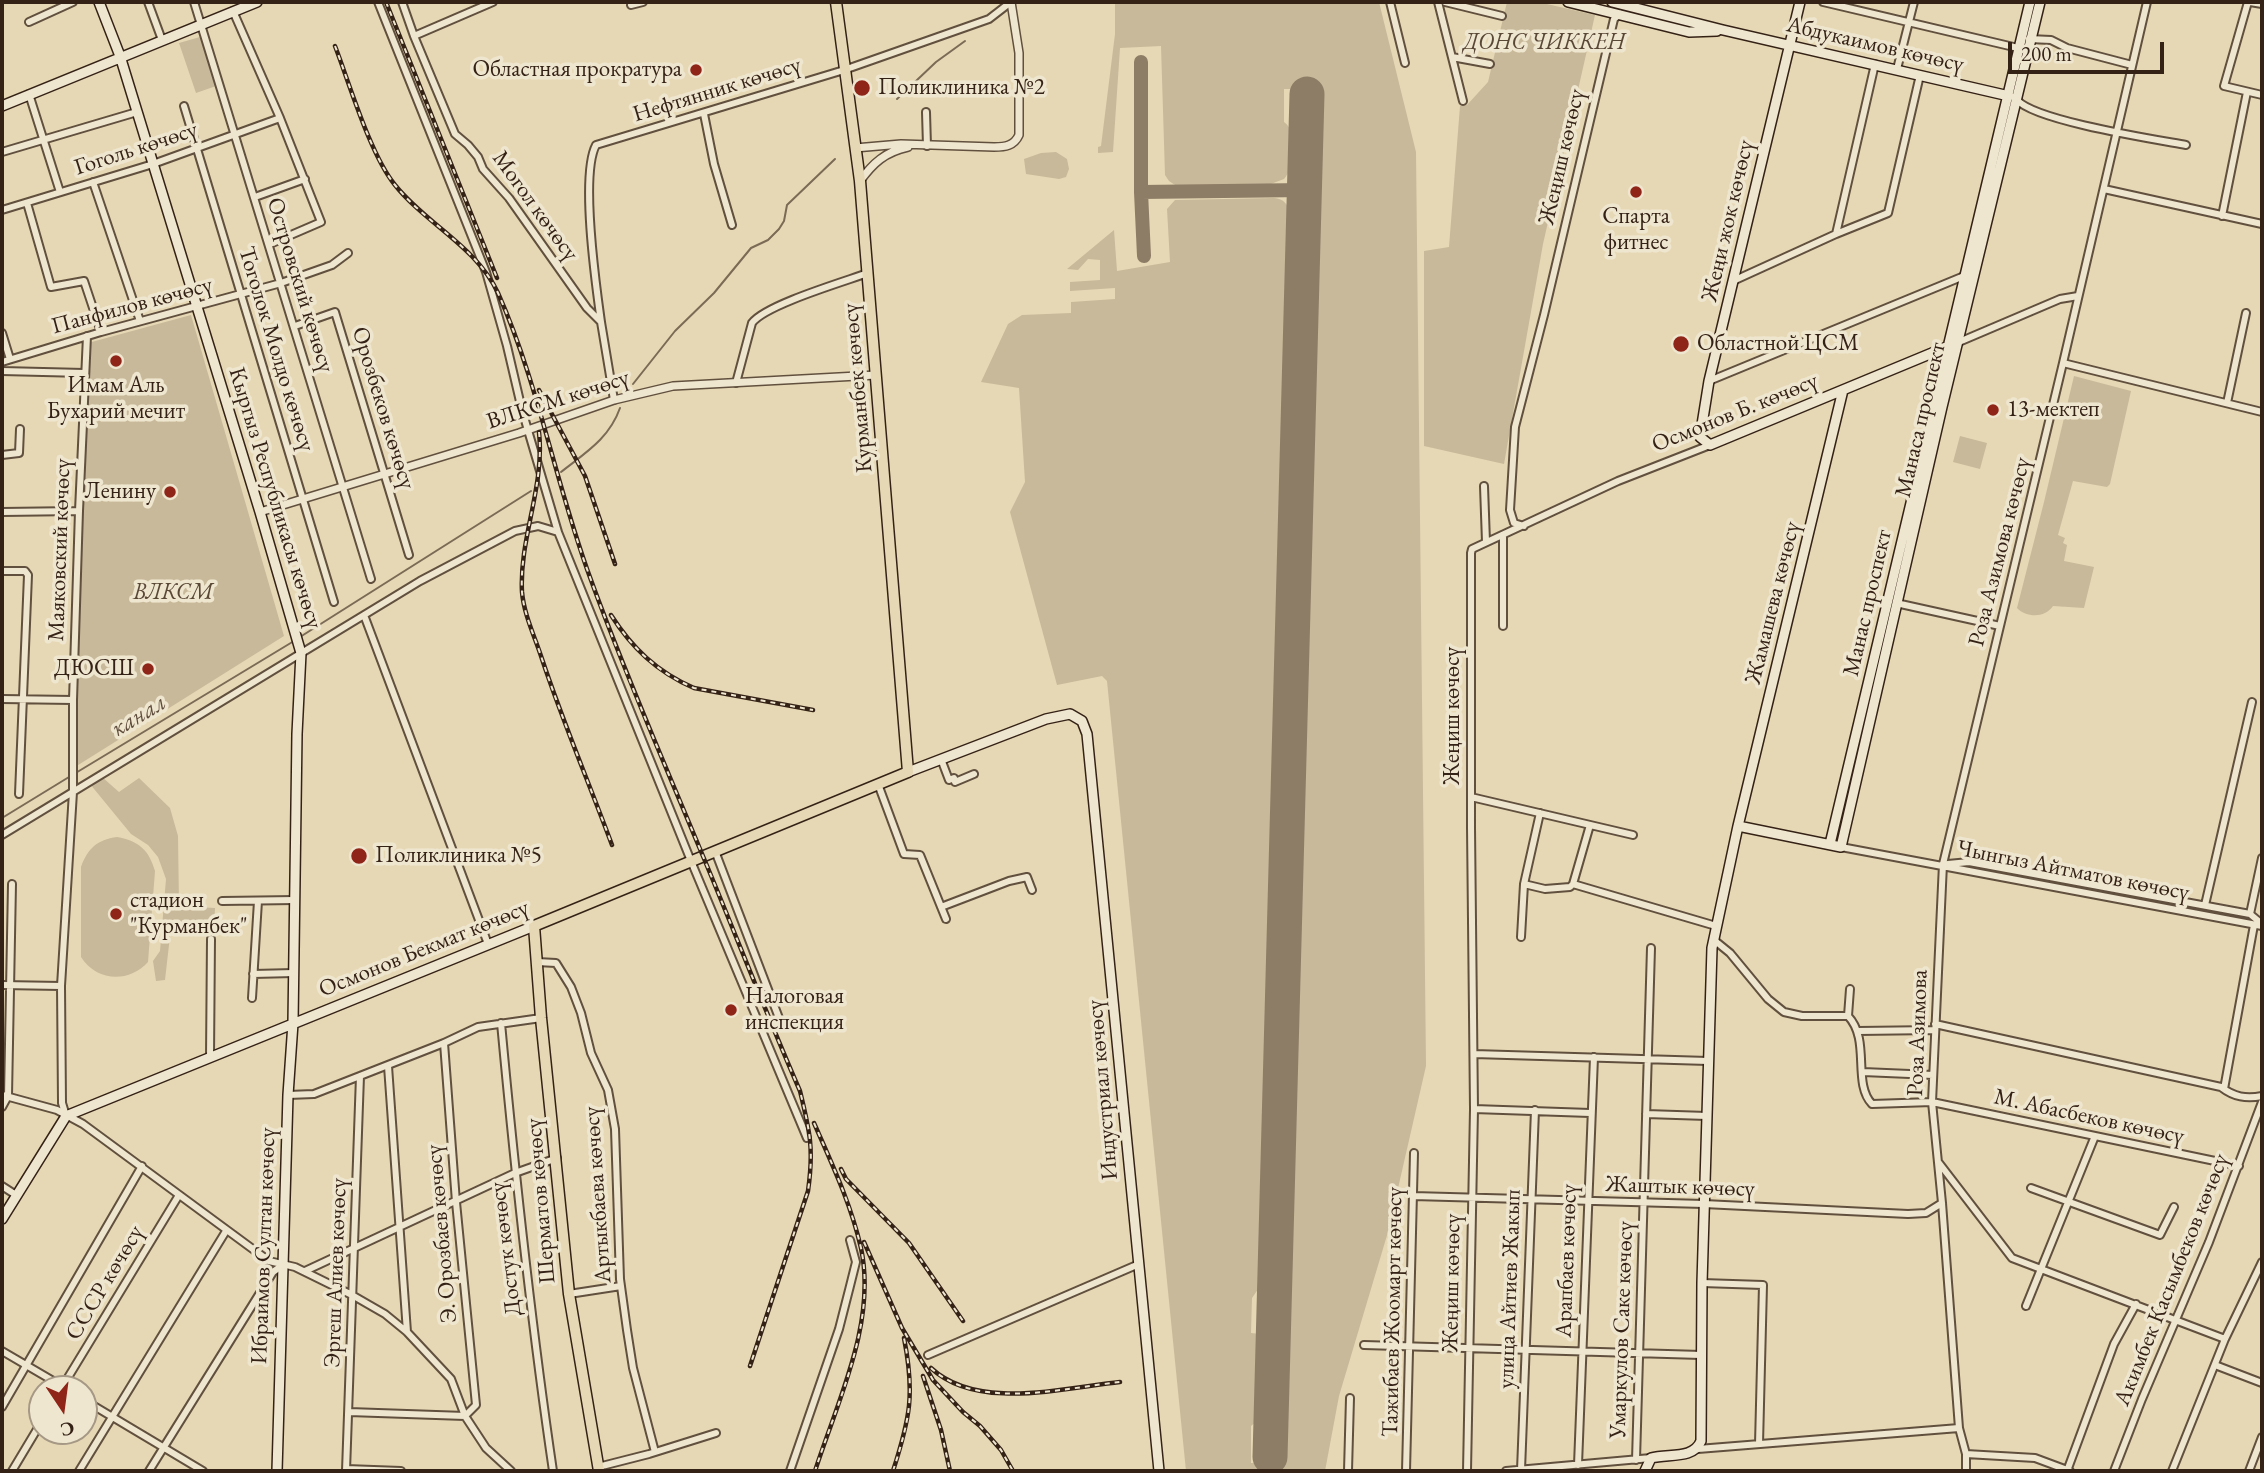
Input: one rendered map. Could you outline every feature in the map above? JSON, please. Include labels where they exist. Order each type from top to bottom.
[{"type":"main road","name":"Кыргыз Республикасы көчөсү","points":[[99,2],[120,56],[301,653],[293,1023]]},
{"type":"main road","points":[[2,106],[237,7],[257,2]]},
{"type":"main road","name":"Курманбек көчөсү","points":[[836,2],[860,181],[908,772]]},
{"type":"main road","name":"Абдукаимов көчөсү","points":[[1569,2],[1609,6],[1723,30],[2007,94],[2017,100]]},
{"type":"main road","name":"Жеңи жок көчөсү","points":[[1710,445],[1703,442],[1699,432],[1709,381],[1800,2]]},
{"type":"main road","points":[[1990,188],[2007,94],[2029,2]]},
{"type":"main road","name":"Манаса проспект","points":[[1841,847],[1865,747],[1893,602],[1929,443],[1959,342],[1973,260],[1990,188],[2017,100],[2040,2]]},
{"type":"main road","name":"Абдукаимов көчөсү","points":[[1609,6],[1617,16],[1689,32],[1723,30]]},
{"type":"main road","points":[[1938,406],[1947,347],[1964,276],[1973,260]]},
{"type":"main road","name":"Осмонов Б. көчөсү","points":[[1710,445],[1959,342]]},
{"type":"main road","name":"Жамашева көчөсү","points":[[1698,1449],[1701,1441],[1704,1204],[1714,940],[1738,826],[1843,390]]},
{"type":"main road","name":"Манас проспект","points":[[1830,844],[1893,602]]},
{"type":"main road","name":"Индустриал көчөсү","points":[[941,759],[1046,719],[1070,714],[1082,721],[1090,752],[1159,1471]]},
{"type":"main road","points":[[908,772],[941,759]]},
{"type":"main road","name":"Осмонов Бекмат көчөсү","points":[[66,1116],[908,772]]},
{"type":"main road","points":[[1738,826],[1841,847]]},
{"type":"main road","name":"Шерматов көчөсү","points":[[534,926],[569,1294],[598,1469]]},
{"type":"main road","name":"Ибраимов Султан көчөсү","points":[[277,1471],[288,1095],[293,1023]]},
{"type":"main road","points":[[2,1219],[66,1116]]},
{"type":"main road","points":[[1645,1471],[1651,1458],[1692,1453],[1698,1449]]},
{"type":"street","points":[[29,22],[73,2]]},
{"type":"street","points":[[148,2],[162,40]]},
{"type":"street","name":"Островский көчөсү","points":[[194,2],[371,579]]},
{"type":"street","points":[[379,2],[486,272],[558,532],[807,1139]]},
{"type":"street","name":"Могол көчөсү","points":[[402,2],[455,134],[478,157],[483,169],[509,198],[587,308],[601,322]]},
{"type":"street","points":[[414,36],[493,2]]},
{"type":"street","points":[[631,5],[643,2]]},
{"type":"street","points":[[855,148],[901,144],[994,148],[1008,146],[1017,141],[1019,53],[1011,2]]},
{"type":"street","name":"Нефтянник көчөсү","points":[[601,322],[589,189],[596,145],[844,70],[989,19],[1011,2]]},
{"type":"street","points":[[1390,2],[1405,63]]},
{"type":"street","points":[[1438,2],[1463,101]]},
{"type":"street","points":[[1445,2],[1502,16]]},
{"type":"street","points":[[1824,2],[1909,23],[2019,43],[2032,39],[2052,40],[2067,48],[2132,65]]},
{"type":"street","points":[[1897,69],[1914,2]]},
{"type":"street","name":"Роза Азимова көчөсү","points":[[1943,864],[2147,2]]},
{"type":"street","points":[[2262,5],[2249,2],[2224,86],[2262,95]]},
{"type":"street","points":[[237,7],[321,222],[270,244]]},
{"type":"street","name":"Жеңиш көчөсү","points":[[1526,526],[1514,523],[1510,510],[1515,426],[1617,16]]},
{"type":"street","points":[[1452,57],[1490,64]]},
{"type":"street","points":[[1836,234],[1875,64]]},
{"type":"street","points":[[1733,281],[1836,234],[1888,214],[1920,75]]},
{"type":"street","points":[[2222,216],[2247,92]]},
{"type":"street","points":[[29,94],[60,192]]},
{"type":"street","points":[[2017,100],[2023,106],[2059,119],[2186,145]]},
{"type":"street","name":"Тоголок Молдо көчөсү","points":[[184,106],[334,603]]},
{"type":"street","points":[[2,152],[137,112]]},
{"type":"street","points":[[926,112],[927,146]]},
{"type":"street","points":[[704,114],[714,164],[732,225]]},
{"type":"street","name":"Гоголь көчөсү","points":[[2,210],[153,164],[280,118]]},
{"type":"street","points":[[860,181],[883,156],[916,146]]},
{"type":"street","points":[[255,197],[305,179]]},
{"type":"street","points":[[93,182],[140,321]]},
{"type":"street","points":[[2104,189],[2262,224]]},
{"type":"street","points":[[27,203],[51,287],[84,281],[101,332]]},
{"type":"street","name":"Панфилов көчөсү","points":[[2,362],[281,283],[332,265],[348,253]]},
{"type":"street","points":[[736,383],[755,318],[776,307],[868,273]]},
{"type":"street","points":[[1709,381],[1964,276]]},
{"type":"street","name":"Осмонов Б. көчөсү","points":[[1959,342],[2060,299],[2078,296]]},
{"type":"street","name":"Орозбеков көчөсү","points":[[295,327],[335,312],[409,555]]},
{"type":"street","points":[[2227,403],[2246,313]]},
{"type":"street","points":[[601,322],[614,400]]},
{"type":"street","points":[[2,333],[10,359]]},
{"type":"street","name":"Маяковский көчөсү","points":[[74,792],[73,700],[87,336]]},
{"type":"street","points":[[2063,363],[2262,412]]},
{"type":"street","points":[[2,371],[84,373]]},
{"type":"street","name":"ВЛКСМ көчөсү","points":[[260,512],[528,430],[614,400],[673,386],[876,375]]},
{"type":"street","points":[[2,455],[19,453],[20,429]]},
{"type":"street","name":"Осмонов Б. көчөсү","points":[[1526,526],[1618,481],[1710,445]]},
{"type":"street","points":[[1484,486],[1486,542],[1526,526]]},
{"type":"street","points":[[2,512],[79,511]]},
{"type":"street","points":[[2,835],[420,581],[515,531],[538,526],[558,532]]},
{"type":"street","points":[[1503,536],[1503,626]]},
{"type":"street","name":"Жеңиш көчөсү","points":[[1467,1471],[1474,1109],[1471,559],[1472,549],[1486,542]]},
{"type":"street","points":[[2,571],[25,571],[28,575],[19,794]]},
{"type":"street","points":[[1893,602],[2000,626]]},
{"type":"street","points":[[364,615],[488,944]]},
{"type":"street","points":[[2,699],[73,700]]},
{"type":"street","points":[[2205,905],[2252,702]]},
{"type":"street","points":[[1854,745],[1865,747]]},
{"type":"street","points":[[941,759],[949,780],[954,778],[955,782],[974,775]]},
{"type":"street","points":[[878,784],[904,854],[920,855],[946,919]]},
{"type":"street","points":[[66,1116],[62,1103],[61,986],[74,792]]},
{"type":"street","points":[[1471,796],[1633,835]]},
{"type":"street","points":[[1521,937],[1524,884],[1540,813]]},
{"type":"street","points":[[1524,884],[1545,889],[1570,887],[1590,825]]},
{"type":"street","points":[[1841,847],[1943,864]]},
{"type":"street","points":[[715,851],[779,1018]]},
{"type":"street","points":[[2250,914],[2262,858]]},
{"type":"street","name":"Чынгыз Айтматов көчөсү","points":[[1943,864],[1969,862],[2205,905],[2250,914],[2260,925]]},
{"type":"street","name":"Чынгыз Айтматов көчөсү","points":[[1943,864],[1967,872],[2260,925]]},
{"type":"street","name":"Роза Азимова","points":[[1943,864],[1932,1102],[1959,1428],[1966,1454],[1966,1471]]},
{"type":"street","points":[[941,907],[1009,881],[1027,877],[1032,890]]},
{"type":"street","points":[[2,1107],[5,1096],[10,985],[12,884]]},
{"type":"street","points":[[1573,884],[1716,926]]},
{"type":"street","points":[[222,901],[295,900]]},
{"type":"street","points":[[252,998],[258,901]]},
{"type":"street","points":[[2224,1089],[2260,925]]},
{"type":"street","points":[[211,939],[211,1056]]},
{"type":"street","points":[[1714,940],[1730,953],[1768,999],[1784,1012],[1802,1016],[1849,1016]]},
{"type":"street","name":"Умаркулов Саке көчөсү","points":[[1636,1460],[1651,948]]},
{"type":"street","name":"Артыкбаева көчөсү","points":[[537,962],[556,963],[564,972],[581,1013],[591,1053],[608,1090],[614,1129],[621,1286],[633,1367],[655,1452]]},
{"type":"street","points":[[253,974],[293,973]]},
{"type":"street","points":[[2,985],[61,986]]},
{"type":"street","points":[[1850,989],[1849,1016],[1858,1031],[1863,1072],[1933,1075]]},
{"type":"street","points":[[288,1095],[314,1094],[478,1027],[541,1018]]},
{"type":"street","name":"Достук көчөсү","points":[[501,1023],[534,1342],[552,1471]]},
{"type":"street","points":[[1858,1031],[1935,1027],[2224,1089],[2232,1095],[2251,1098],[2262,1096]]},
{"type":"street","name":"Э. Орозбаев көчөсү","points":[[444,1043],[476,1405],[465,1416]]},
{"type":"street","points":[[1474,1054],[1708,1061]]},
{"type":"street","name":"Арапбаев көчөсү","points":[[1578,1465],[1594,1057]]},
{"type":"street","points":[[388,1066],[407,1332]]},
{"type":"street","name":"М. Абасбеков көчөсү","points":[[1863,1072],[1867,1098],[1872,1104],[1932,1102],[2239,1166]]},
{"type":"street","name":"Эргеш Алиев көчөсү","points":[[346,1470],[360,1076]]},
{"type":"street","points":[[5,1096],[57,1110],[108,1140],[269,1261],[305,1271],[385,1314],[407,1332],[451,1379],[465,1416],[486,1448],[511,1471]]},
{"type":"street","name":"Акимбек Касымбеков көчөсү","points":[[2114,1471],[2239,1166],[2262,1102]]},
{"type":"street","points":[[1474,1109],[1590,1113]]},
{"type":"street","name":"улица Айтиев Жакып","points":[[1521,1470],[1535,1110]]},
{"type":"street","points":[[1646,1114],[1707,1116]]},
{"type":"street","points":[[2026,1306],[2095,1136]]},
{"type":"street","name":"Тажибаев Жоомарт көчөсү","points":[[1406,1471],[1414,1153]]},
{"type":"street","points":[[305,1271],[515,1173],[556,1158]]},
{"type":"street","points":[[1938,1162],[2012,1258],[2225,1339]]},
{"type":"street","points":[[2,1407],[142,1166]]},
{"type":"street","points":[[2,1186],[16,1195]]},
{"type":"street","points":[[2031,1188],[2160,1235],[2174,1207]]},
{"type":"street","name":"СССР көчөсү","points":[[72,1375],[179,1195]]},
{"type":"street","name":"Жаштык көчөсү","points":[[1413,1196],[1704,1204],[1908,1214],[1926,1213],[1942,1203]]},
{"type":"street","points":[[79,1471],[226,1231]]},
{"type":"street","points":[[790,1471],[839,1329],[856,1262],[850,1240]]},
{"type":"street","points":[[2172,1471],[2225,1339],[2262,1262]]},
{"type":"street","points":[[149,1471],[273,1272],[284,1264]]},
{"type":"street","points":[[928,1355],[1139,1264]]},
{"type":"street","points":[[1702,1283],[1763,1285],[1759,1444]]},
{"type":"street","points":[[569,1294],[621,1286]]},
{"type":"street","points":[[1966,1454],[2035,1458],[2068,1471],[2114,1344],[2136,1304]]},
{"type":"street","points":[[1364,1345],[1702,1355]]},
{"type":"street","points":[[2,1352],[42,1375]]},
{"type":"street","points":[[2216,1365],[2262,1382]]},
{"type":"street","points":[[1348,1471],[1350,1398]]},
{"type":"street","points":[[98,1408],[203,1471]]},
{"type":"street","points":[[349,1412],[465,1416]]},
{"type":"street","points":[[1698,1449],[1959,1428]]},
{"type":"street","points":[[598,1469],[716,1433]]},
{"type":"street","points":[[2249,1471],[2262,1437]]},
{"type":"street","points":[[12,1471],[28,1444]]},
{"type":"street","points":[[1506,1471],[1651,1458]]},
{"type":"street","points":[[346,1470],[401,1471]]},
{"type":"green space","points":[[1115,2],[1379,2],[1416,152],[1426,1066],[1388,1232],[1339,1396],[1325,1471],[1186,1471],[1107,681],[1102,676],[1057,685],[1010,512],[1025,482],[1019,388],[981,382],[1008,324],[1022,315],[1071,313],[1071,302],[1115,299],[1115,288],[1070,291],[1070,282],[1100,280],[1100,260],[1088,259],[1078,270],[1067,269],[1114,230],[1117,271],[1170,262],[1167,209],[1175,200],[1274,198],[1287,205],[1290,214],[1261,1285],[1252,1298],[1251,1333],[1260,1334],[1258,1420],[1251,1426],[1251,1463],[1282,1464],[1322,86],[1293,85],[1292,89],[1284,89],[1284,122],[1293,141],[1293,159],[1284,179],[1268,185],[1175,185],[1165,175],[1161,46],[1120,48],[1113,152],[1098,153],[1115,34]]},
{"type":"green space","name":"ДОНС ЧИККЕН","points":[[1507,2],[1538,2],[1595,15],[1543,244],[1504,464],[1424,446],[1424,251],[1449,247],[1460,106],[1467,105],[1488,82]]},
{"type":"green space","points":[[200,37],[216,86],[196,93],[179,43]]},
{"type":"green space","points":[[1056,152],[1067,159],[1069,169],[1066,177],[1059,179],[1026,174],[1024,159],[1041,153]]},
{"type":"green space","name":"ВЛКСМ","points":[[191,315],[284,636],[75,767],[75,681],[88,343]]},
{"type":"green space","points":[[2074,376],[2131,391],[2110,484],[2107,487],[2073,481],[2058,535],[2065,538],[2063,543],[2067,545],[2064,561],[2094,567],[2084,608],[2053,606],[2041,615],[2031,615],[2017,608]]},
{"type":"green space","points":[[1960,436],[1987,443],[1980,469],[1953,462]]},
{"type":"green space","points":[[102,777],[119,792],[139,778],[170,808],[178,836],[179,906],[215,908],[214,929],[171,927],[165,980],[156,981],[153,961],[160,951],[166,879],[158,857],[148,845],[131,834],[90,784]]},
{"type":"green space","name":"стадион \"Курманбек\"","points":[[117,837],[142,848],[150,857],[155,871],[148,962],[132,974],[113,977],[96,971],[81,957],[81,867],[94,846]]},
{"type":"waterway","points":[[897,99],[936,62],[965,41]]},
{"type":"waterway","points":[[633,384],[675,331],[714,293],[751,248],[768,240],[779,229],[784,221],[787,205],[835,159]]},
{"type":"waterway","points":[[561,472],[603,437],[620,408]]},
{"type":"waterway","name":"канал","points":[[300,637],[531,491]]},
{"type":"waterway","name":"канал","points":[[74,774],[294,641]]},
{"type":"waterway","name":"канал","points":[[2,818],[69,777]]},
{"type":"taxiway","points":[[1141,62],[1144,256]]},
{"type":"taxiway","points":[[1141,192],[1305,190]]},
{"type":"runway","points":[[1270,1457],[1307,94]]},
{"type":"railway","points":[[386,2],[497,278]]},
{"type":"railway","points":[[335,46],[369,138],[386,172],[407,199],[477,262],[498,293],[525,363],[567,508],[604,614],[800,1091],[810,1141],[808,1191],[750,1366]]},
{"type":"railway","points":[[539,390],[585,476],[615,564]]},
{"type":"railway","points":[[539,432],[538,472],[522,572],[523,601],[559,706],[612,845]]},
{"type":"railway","points":[[611,615],[646,658],[681,682],[694,688],[813,710]]},
{"type":"railway","points":[[814,1123],[852,1216],[865,1276],[864,1305],[852,1362],[815,1471]]},
{"type":"railway","points":[[841,1169],[846,1179],[909,1243],[963,1321]]},
{"type":"railway","points":[[864,1242],[902,1328],[933,1380],[980,1426],[1001,1450],[1013,1471]]},
{"type":"railway","points":[[893,1471],[909,1406],[909,1375],[904,1338]]},
{"type":"railway","points":[[931,1368],[950,1381],[972,1389],[996,1393],[1047,1392],[1120,1382]]},
{"type":"railway","points":[[923,1376],[941,1430],[950,1471]]},
{"type":"place","name":"Областная прократура","points":[[696,70]]},
{"type":"place","name":"Поликлиника №2","points":[[862,88]]},
{"type":"place","name":"Спарта фитнес","points":[[1636,192]]},
{"type":"place","name":"Областной ЦСМ","points":[[1681,344]]},
{"type":"place","name":"Имам Аль Бухарий мечит","points":[[116,361]]},
{"type":"place","name":"13-мектеп","points":[[1993,410]]},
{"type":"place","name":"Ленину","points":[[170,492]]},
{"type":"place","name":"ДЮСШ","points":[[148,669]]},
{"type":"place","name":"Поликлиника №5","points":[[359,856]]},
{"type":"place","name":"стадион \"Курманбек\"","points":[[116,914]]},
{"type":"place","name":"Налоговая инспекция","points":[[731,1010]]}]
